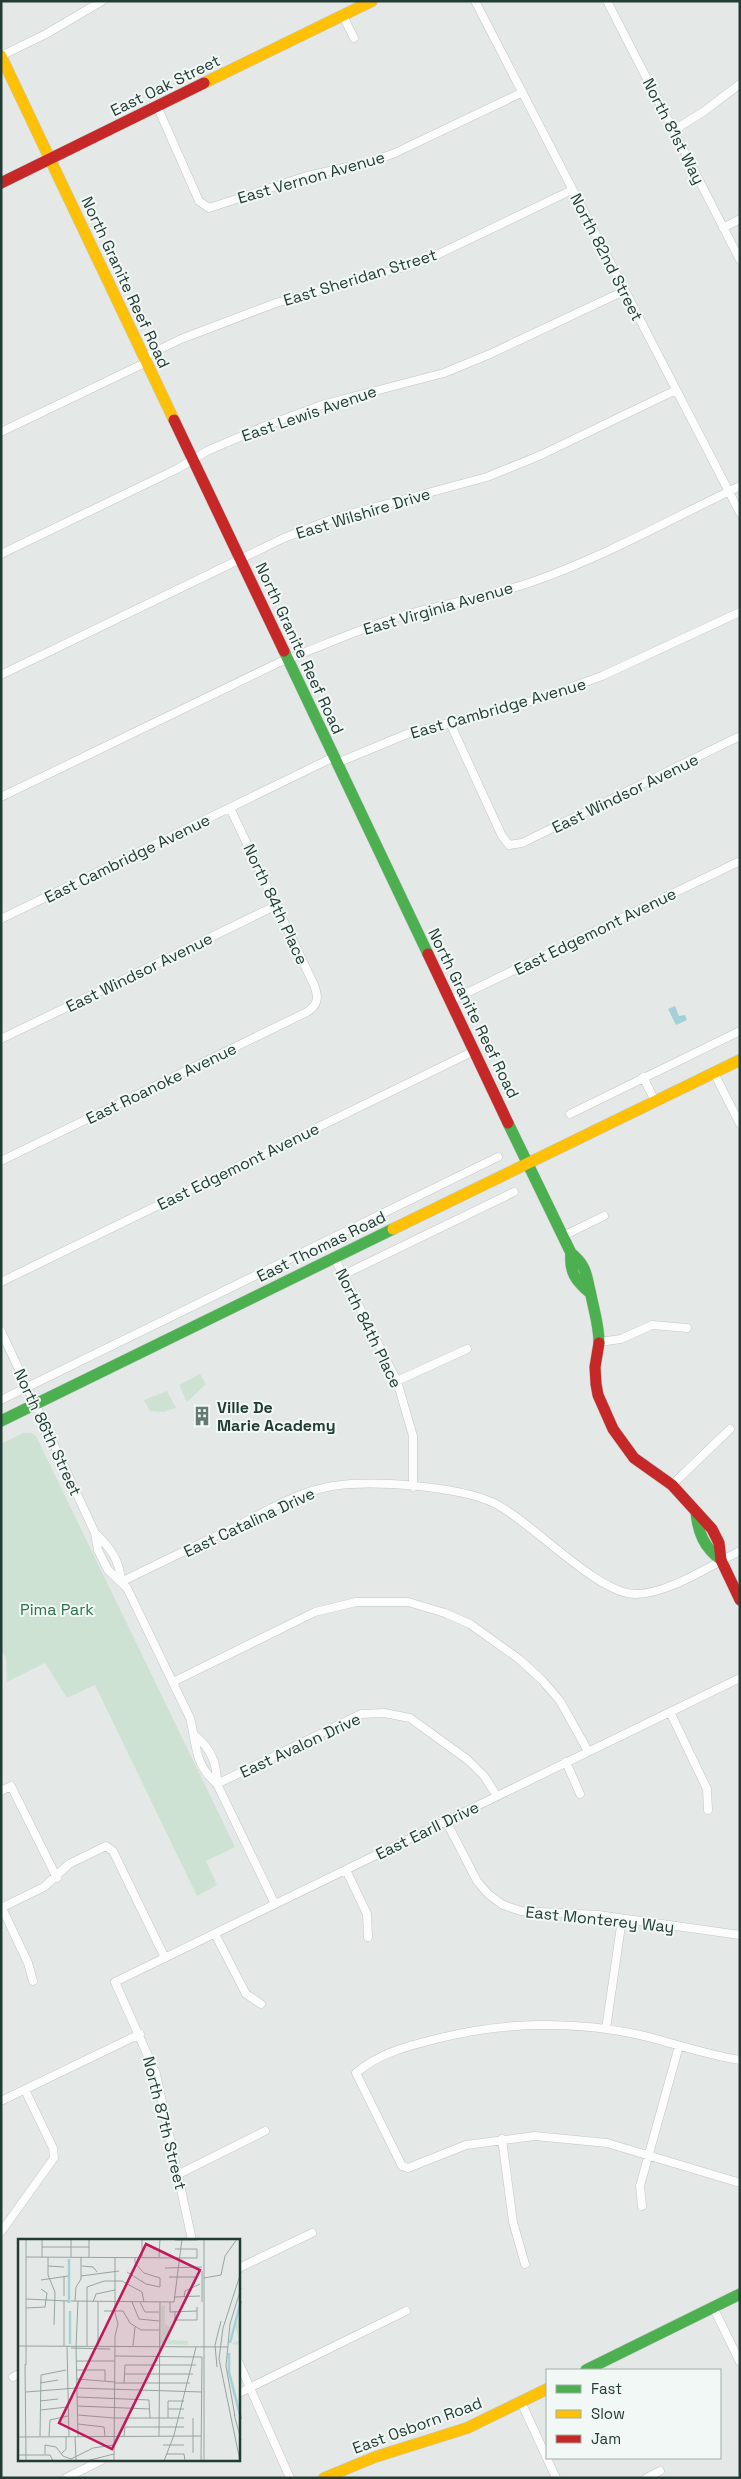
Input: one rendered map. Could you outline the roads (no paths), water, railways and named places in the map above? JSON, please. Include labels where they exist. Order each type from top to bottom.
[{"type":"street","points":[[1,56],[46,34],[102,1]]},
{"type":"street","name":"East Oak Street","points":[[1,183],[372,1]]},
{"type":"street","name":"North 82nd Street","points":[[475,1],[740,513]]},
{"type":"street","name":"North 81st Way","points":[[606,1],[740,260]]},
{"type":"street","points":[[343,16],[354,38]]},
{"type":"street","name":"North Granite Reef Road","points":[[1,56],[571,1253],[580,1260],[588,1277],[590,1293],[598,1321],[599,1342],[595,1367],[596,1384],[598,1395],[613,1429],[634,1458],[672,1485],[712,1529],[719,1543],[720,1560],[740,1600]]},
{"type":"street","points":[[674,130],[703,112],[740,84]]},
{"type":"street","name":"East Vernon Avenue","points":[[157,106],[199,201],[209,208],[307,176],[370,162],[395,153],[521,93]]},
{"type":"street","name":"East Sheridan Street","points":[[1,432],[182,339],[276,302],[422,262],[572,190]]},
{"type":"street","points":[[723,228],[740,219]]},
{"type":"street","name":"East Lewis Avenue","points":[[1,554],[193,459],[206,450],[325,404],[444,373],[490,354],[624,291]]},
{"type":"street","name":"East Wilshire Drive","points":[[1,675],[284,538],[335,518],[496,473],[541,455],[676,390]]},
{"type":"street","name":"East Virginia Avenue","points":[[1,797],[288,659],[400,616],[483,597],[576,565],[740,486]]},
{"type":"street","name":"East Cambridge Avenue","points":[[1,919],[230,808],[336,760],[407,734],[539,700],[602,676],[740,612]]},
{"type":"street","name":"East Windsor Avenue","points":[[450,723],[502,836],[508,845],[522,842],[740,736]]},
{"type":"street","name":"North 84th Place","points":[[230,808],[314,985],[317,1001]]},
{"type":"street","name":"East Edgemont Avenue","points":[[450,1001],[740,861]]},
{"type":"street","name":"East Windsor Avenue","points":[[1,1039],[276,905]]},
{"type":"street","name":"East Roanoke Avenue","points":[[1,1161],[307,1012],[317,1001]]},
{"type":"street","points":[[570,1114],[740,1031]]},
{"type":"street","name":"East Edgemont Avenue","points":[[1,1282],[474,1051]]},
{"type":"street","name":"East Thomas Road","points":[[1,1422],[334,1257],[740,1060]]},
{"type":"street","points":[[714,1073],[740,1124]]},
{"type":"street","points":[[643,1077],[655,1101]]},
{"type":"street","name":"East Thomas Road","points":[[1,1400],[498,1157]]},
{"type":"street","points":[[343,1275],[514,1192]]},
{"type":"street","points":[[563,1236],[604,1216]]},
{"type":"street","name":"North 84th Place","points":[[334,1257],[397,1381],[413,1436],[413,1487]]},
{"type":"street","points":[[599,1342],[620,1338],[652,1325],[687,1328]]},
{"type":"street","name":"North 86th Street","points":[[1,1331],[96,1533],[113,1552],[120,1568],[120,1582]]},
{"type":"street","points":[[397,1381],[467,1349]]},
{"type":"street","points":[[672,1485],[730,1429]]},
{"type":"street","name":"East Catalina Drive","points":[[120,1582],[301,1494],[334,1486],[361,1484],[462,1492],[495,1503],[608,1585],[635,1594],[664,1588],[720,1560]]},
{"type":"street","name":"North 86th Street","points":[[96,1533],[98,1550],[108,1570],[127,1588],[190,1718],[194,1735],[194,1748],[206,1774],[217,1784],[275,1904]]},
{"type":"street","points":[[720,1560],[740,1551]]},
{"type":"street","points":[[173,1682],[316,1612],[356,1602],[408,1602],[445,1613],[470,1624],[519,1659],[543,1681],[560,1701],[588,1752]]},
{"type":"street","name":"East Earll Drive","points":[[115,1982],[740,1678]]},
{"type":"street","points":[[670,1712],[707,1789],[708,1810]]},
{"type":"street","name":"East Avalon Drive","points":[[217,1784],[361,1714],[384,1713],[410,1718],[468,1760],[484,1776],[497,1796]]},
{"type":"street","name":"North 86th Street","points":[[194,1735],[206,1744],[218,1768],[217,1784]]},
{"type":"street","points":[[566,1762],[580,1794]]},
{"type":"street","points":[[1,1791],[11,1786],[57,1878]]},
{"type":"street","name":"East Monterey Way","points":[[446,1821],[477,1882],[488,1894],[503,1905],[521,1911],[622,1918],[740,1936]]},
{"type":"street","points":[[33,1981],[28,1964],[2,1908],[44,1888],[57,1878],[69,1864],[106,1846],[113,1851],[165,1958]]},
{"type":"street","points":[[346,1870],[367,1914],[368,1937]]},
{"type":"street","points":[[606,2029],[622,1918]]},
{"type":"street","points":[[215,1934],[246,1994],[261,2004]]},
{"type":"street","name":"North 87th Street","points":[[115,1982],[140,2034],[156,2074],[192,2239]]},
{"type":"street","points":[[740,2060],[711,2056],[679,2046],[606,2029],[557,2025],[521,2026],[458,2033],[403,2047],[372,2060],[356,2073],[402,2166],[408,2168],[466,2145],[535,2136],[607,2142],[740,2183]]},
{"type":"street","points":[[1,2101],[140,2034]]},
{"type":"street","points":[[642,2206],[640,2186],[679,2046]]},
{"type":"street","points":[[1,2232],[54,2158],[53,2148],[25,2090]]},
{"type":"street","points":[[178,2174],[265,2131]]},
{"type":"street","points":[[502,2139],[513,2222],[525,2264]]},
{"type":"street","points":[[240,2268],[312,2233]]},
{"type":"street","points":[[588,2369],[740,2294]]},
{"type":"street","points":[[713,2307],[740,2362]]},
{"type":"street","points":[[240,2392],[406,2311]]},
{"type":"street","points":[[240,2366],[290,2478]]},
{"type":"street","name":"East Osborn Road","points":[[324,2478],[362,2461],[467,2428],[546,2390]]},
{"type":"street","points":[[521,2402],[546,2456]]},
{"type":"street","points":[[547,2459],[556,2478]]},
{"type":"street","points":[[66,2478],[98,2462]]},
{"type":"street","points":[[646,2478],[660,2471]]},
{"type":"water","points":[[675,1006],[679,1016],[685,1015],[687,1020],[676,1025],[668,1009]]},
{"type":"place","name":"Ville De Marie Academy","points":[[202,1416]]},
{"type":"park label","name":"Pima Park","points":[[57,1609]]}]
